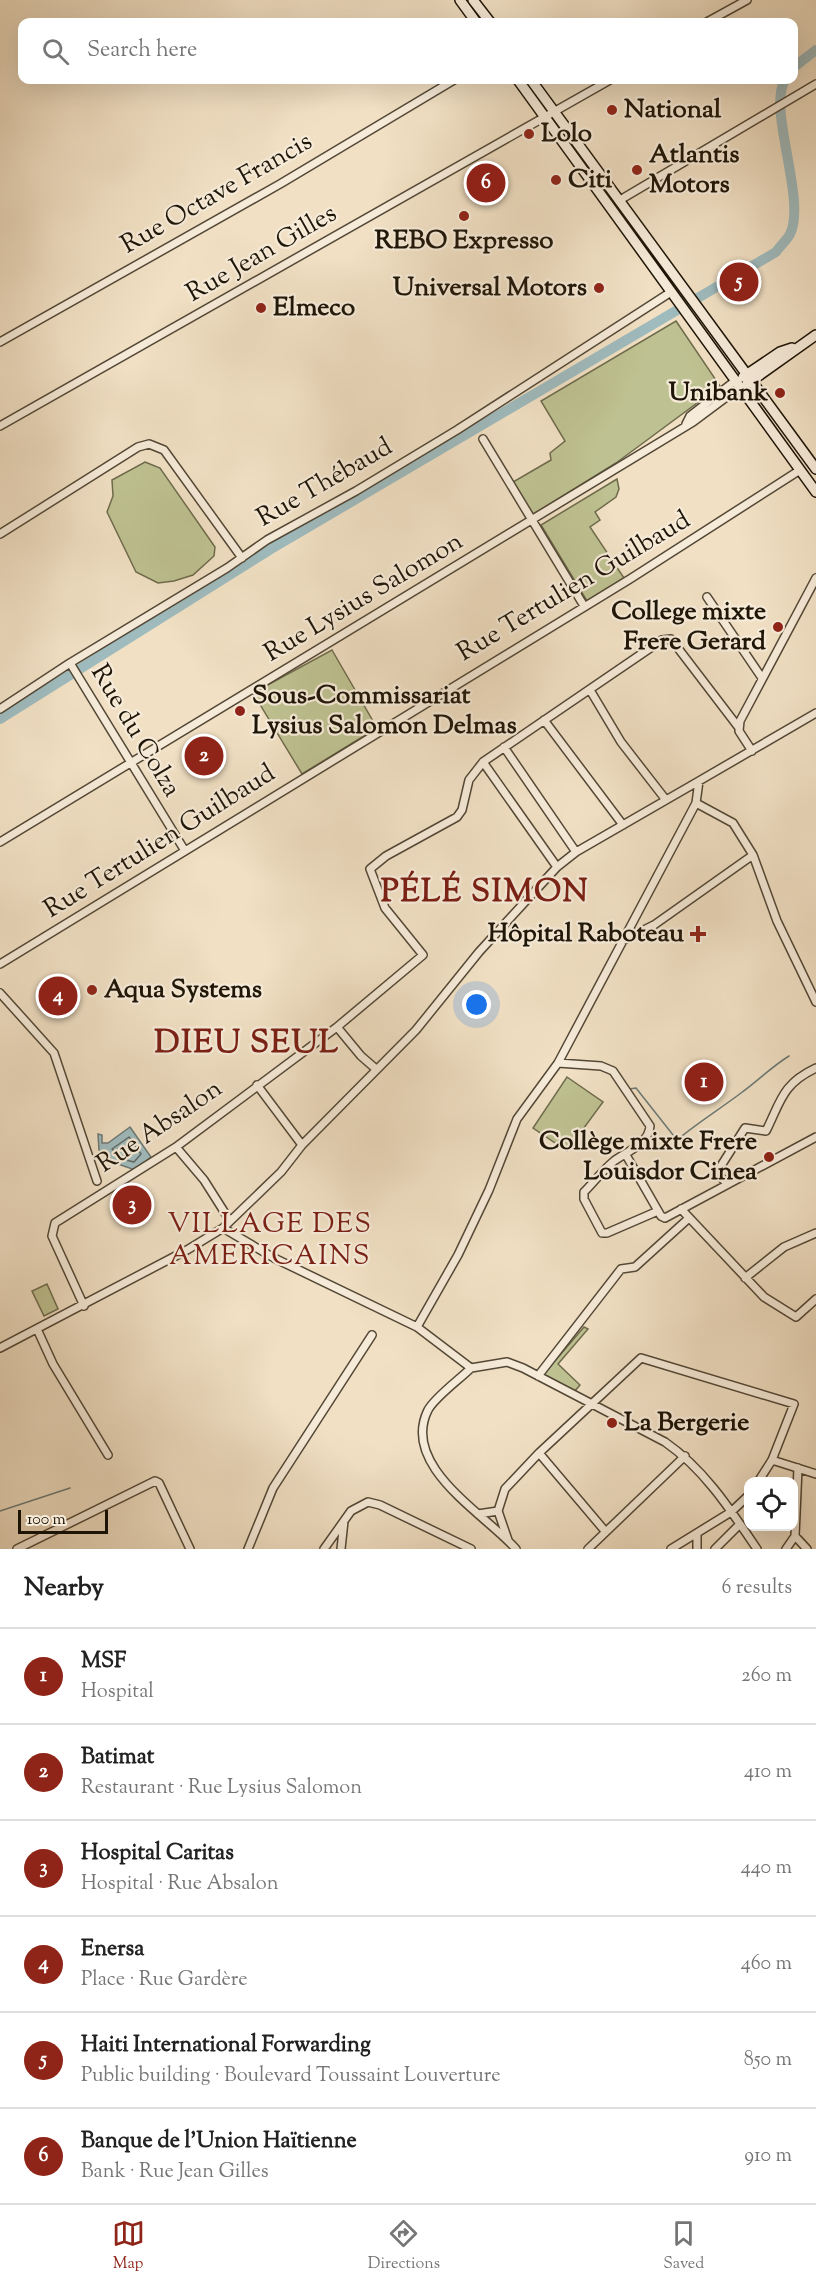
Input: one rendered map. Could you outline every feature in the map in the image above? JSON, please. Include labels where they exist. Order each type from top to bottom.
[{"type":"main road","points":[[460,0],[474,18]]},
{"type":"main road","points":[[473,0],[487,18]]},
{"type":"main road","points":[[521,84],[816,492]]},
{"type":"main road","points":[[534,84],[816,469]]},
{"type":"main road","points":[[737,384],[750,378],[780,352],[802,344],[816,335]]},
{"type":"street","points":[[714,18],[747,0]]},
{"type":"street","name":"Rue Octave Francis","points":[[0,342],[280,184],[447,84]]},
{"type":"street","points":[[555,110],[603,84]]},
{"type":"street","points":[[620,200],[816,84]]},
{"type":"street","name":"Rue Jean Gilles","points":[[0,426],[555,110]]},
{"type":"street","name":"Rue Thébaud","points":[[0,709],[242,558],[267,540],[356,491],[672,294]]},
{"type":"street","name":"Rue Lysius Salomon","points":[[0,842],[532,520],[686,424],[690,416],[737,384]]},
{"type":"street","points":[[483,439],[584,606]]},
{"type":"street","points":[[0,534],[138,447],[149,444],[164,450],[242,558]]},
{"type":"street","name":"Rue Tertulien Guilbaud","points":[[0,964],[584,606],[800,470]]},
{"type":"street","points":[[752,751],[739,728],[762,678],[816,578]]},
{"type":"street","points":[[707,597],[762,678]]},
{"type":"street","name":"Rue Absalon","points":[[84,1306],[52,1236],[56,1223],[176,1147],[337,1027],[423,955],[385,908],[370,869],[386,856],[457,817],[462,810],[469,780],[483,762],[662,640],[671,639],[739,728]]},
{"type":"street","name":"Rue du Colza","points":[[70,664],[185,851]]},
{"type":"street","points":[[590,690],[621,742],[666,800]]},
{"type":"street","points":[[0,1348],[84,1306],[223,1228],[281,1172],[302,1145],[416,1030],[479,952],[557,867],[576,852],[816,713]]},
{"type":"street","points":[[544,720],[623,825]]},
{"type":"street","points":[[504,747],[576,852]]},
{"type":"street","points":[[483,762],[557,867]]},
{"type":"street","points":[[417,1327],[458,1255],[489,1190],[517,1119],[530,1098],[558,1063],[696,803],[699,781]]},
{"type":"street","points":[[696,803],[733,823],[753,855],[777,921],[815,996]]},
{"type":"street","points":[[622,941],[654,925],[753,855]]},
{"type":"street","points":[[0,993],[54,1053],[97,1181]]},
{"type":"street","points":[[337,1027],[361,1056],[376,1069]]},
{"type":"street","points":[[558,1063],[601,1066],[613,1071],[649,1122],[648,1136],[626,1155],[615,1160],[584,1192],[584,1199],[602,1233],[607,1233],[658,1211]]},
{"type":"street","points":[[727,1184],[719,1175],[718,1169],[745,1128],[766,1131],[782,1094],[802,1074],[816,1068]]},
{"type":"street","points":[[257,1085],[302,1145]]},
{"type":"street","points":[[626,1155],[658,1211],[665,1218],[816,1137]]},
{"type":"street","points":[[176,1147],[204,1179],[230,1221]]},
{"type":"street","points":[[681,1209],[709,1235],[764,1297],[794,1316],[799,1316],[816,1299]]},
{"type":"street","points":[[538,1376],[621,1269],[635,1267],[689,1218]]},
{"type":"street","points":[[223,1228],[274,1258],[417,1327],[471,1368]]},
{"type":"street","points":[[745,1278],[784,1247],[816,1233]]},
{"type":"street","points":[[37,1329],[53,1364],[108,1455]]},
{"type":"street","points":[[251,1548],[273,1488],[372,1335]]},
{"type":"street","points":[[508,1540],[498,1510],[505,1489],[539,1453],[641,1358],[794,1404],[772,1460],[761,1477]]},
{"type":"street","points":[[516,1549],[444,1482],[429,1460],[422,1444],[423,1424],[429,1408],[471,1368],[507,1362],[665,1442],[685,1456],[702,1473],[757,1549]]},
{"type":"street","points":[[539,1453],[605,1531]]},
{"type":"street","points":[[588,1549],[685,1456]]},
{"type":"street","points":[[772,1460],[816,1474]]},
{"type":"street","points":[[786,1549],[795,1536],[798,1468]]},
{"type":"street","points":[[17,1549],[155,1481],[159,1483],[190,1549]]},
{"type":"street","points":[[671,1549],[731,1512],[744,1500]]},
{"type":"street","points":[[324,1549],[344,1518],[360,1504],[373,1503],[471,1549]]},
{"type":"street","points":[[478,1514],[498,1510]]},
{"type":"street","points":[[341,1549],[344,1518]]},
{"type":"street","points":[[715,1549],[740,1524]]},
{"type":"street","points":[[697,1533],[697,1549]]},
{"type":"street","points":[[795,1536],[807,1549]]},
{"type":"green space","points":[[676,321],[720,386],[616,463],[532,515],[513,482],[551,460],[550,453],[565,441],[541,401]]},
{"type":"green space","points":[[145,462],[160,468],[215,547],[214,556],[193,575],[158,583],[136,572],[107,512],[113,496],[112,480]]},
{"type":"green space","points":[[617,479],[619,489],[616,497],[595,512],[600,520],[590,527],[624,578],[587,601],[541,525]]},
{"type":"green space","points":[[332,650],[377,728],[302,774],[253,693]]},
{"type":"green space","points":[[567,1077],[603,1102],[567,1151],[533,1128]]},
{"type":"green space","points":[[47,1284],[58,1309],[44,1316],[32,1291]]},
{"type":"green space","points":[[584,1327],[588,1329],[558,1364],[580,1385],[573,1393],[542,1376]]},
{"type":"water","points":[[130,1127],[151,1157],[135,1170],[118,1164],[99,1150],[98,1134],[102,1135],[102,1143],[108,1143]]},
{"type":"waterway","points":[[798,64],[816,50]]},
{"type":"waterway","points":[[0,719],[271,549],[776,252],[790,234],[794,219],[794,200],[781,111],[781,93],[784,84]]},
{"type":"waterway","points":[[629,1089],[636,1088],[677,1140],[789,1056]]},
{"type":"waterway","points":[[571,1060],[577,1061]]},
{"type":"waterway","points":[[0,1511],[70,1488]]},
{"type":"place","name":"National","points":[[612,110]]},
{"type":"place","name":"Lolo","points":[[529,134]]},
{"type":"place","name":"Atlantis Motors","points":[[637,170]]},
{"type":"place","name":"Citi","points":[[556,180]]},
{"type":"place","name":"Banque de l’Union Haïtienne","points":[[486,183]]},
{"type":"place","name":"REBO Expresso","points":[[464,216]]},
{"type":"place","name":"Haiti International Forwarding","points":[[739,282]]},
{"type":"place","name":"Universal Motors","points":[[599,288]]},
{"type":"place","name":"Elmeco","points":[[261,308]]},
{"type":"place","name":"Unibank","points":[[780,393]]},
{"type":"place","name":"College mixte Frere Gerard","points":[[778,627]]},
{"type":"place","name":"Sous-Commissariat Lysius Salomon Delmas","points":[[240,711]]},
{"type":"place","name":"Batimat","points":[[204,756]]},
{"type":"place","name":"Hôpital Raboteau","points":[[698,934]]},
{"type":"place","name":"Aqua Systems","points":[[92,990]]},
{"type":"place","name":"Enersa","points":[[58,996]]},
{"type":"place","name":"MSF","points":[[704,1082]]},
{"type":"place","name":"Collège mixte Frere Louisdor Cinea","points":[[769,1157]]},
{"type":"place","name":"Hospital Caritas","points":[[132,1205]]},
{"type":"place","name":"La Bergerie","points":[[612,1423]]},
{"type":"district","name":"PÉLÉ SIMON","points":[[485,893]]},
{"type":"district","name":"DIEU SEUL","points":[[247,1044]]},
{"type":"district","name":"VILLAGE DES AMERICAINS","points":[[270,1241]]}]
